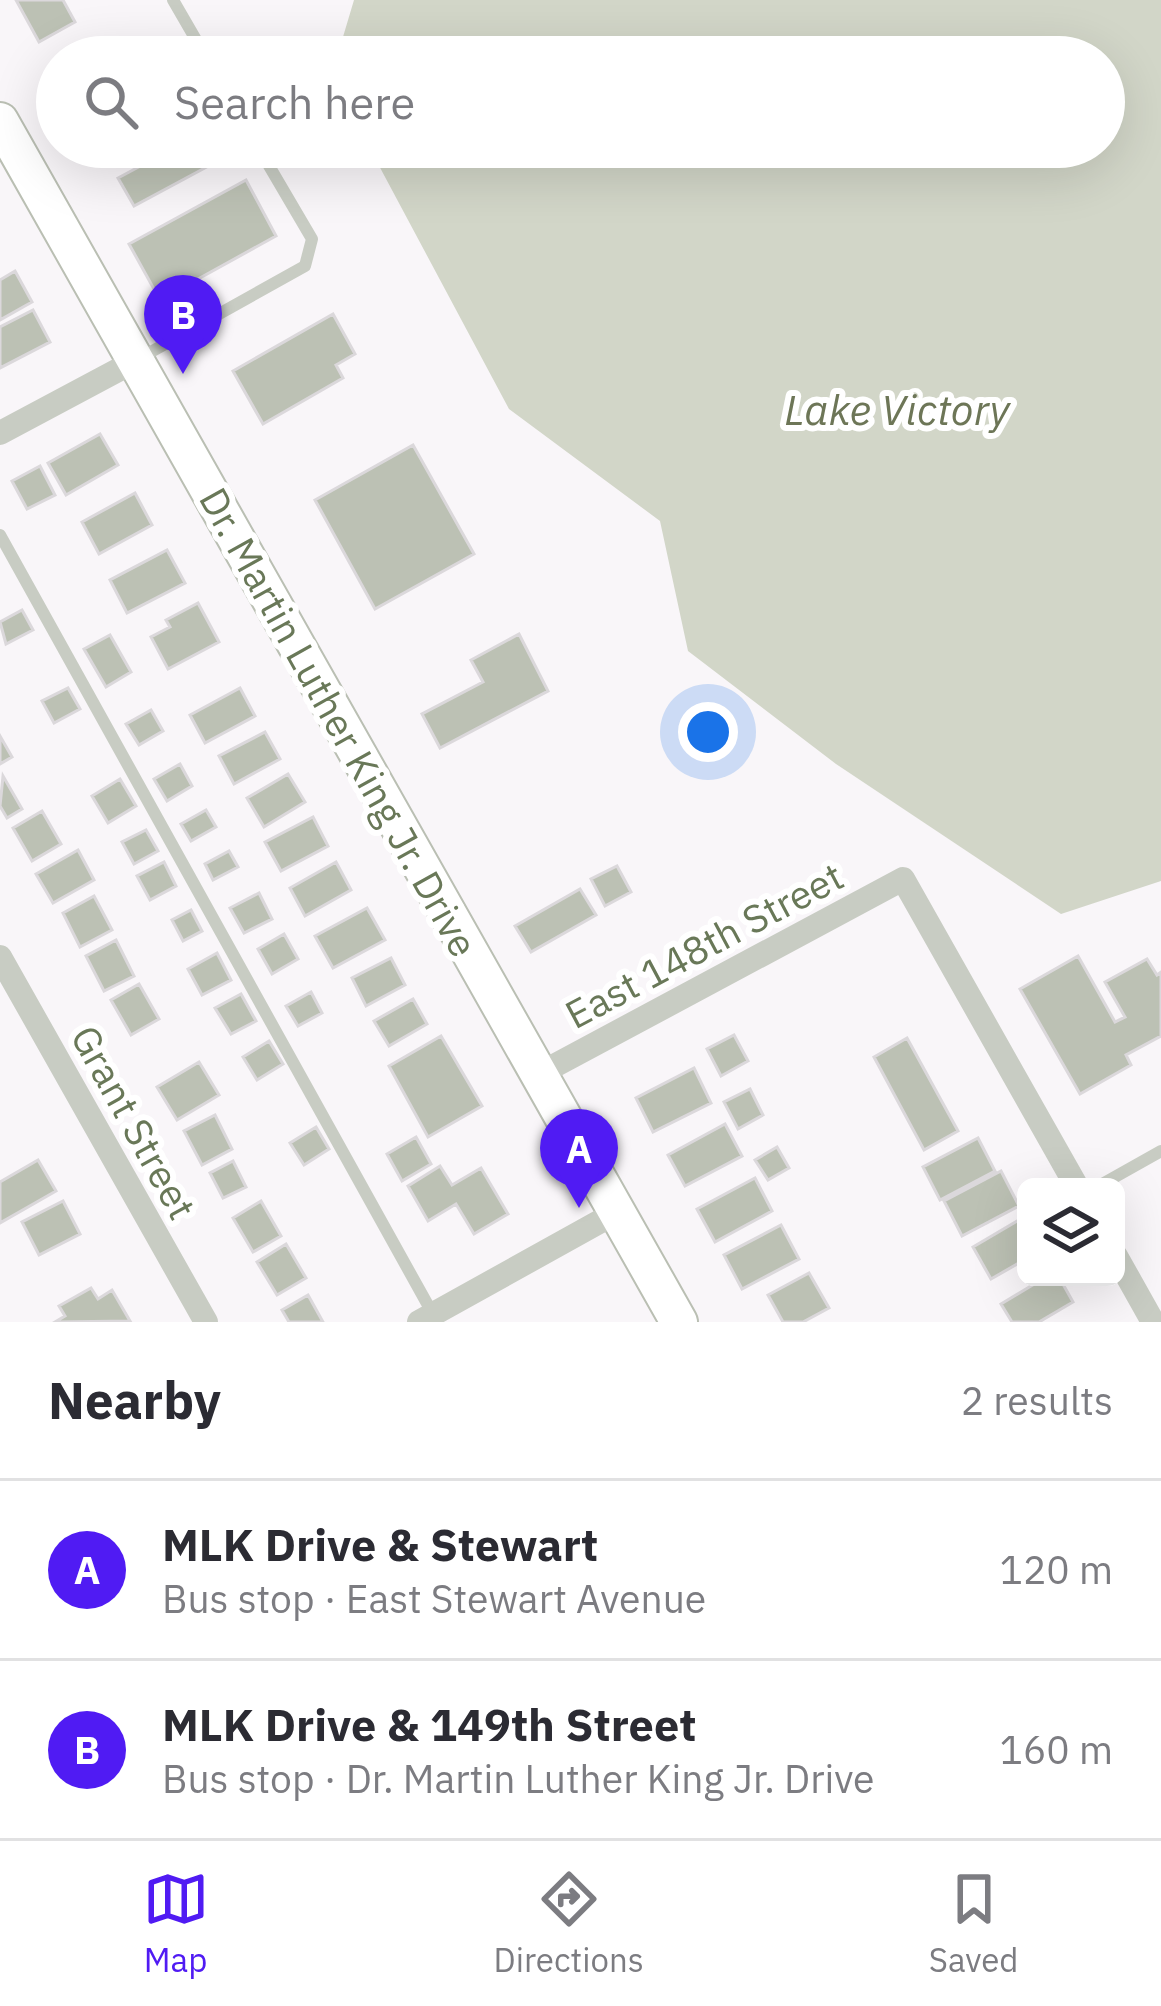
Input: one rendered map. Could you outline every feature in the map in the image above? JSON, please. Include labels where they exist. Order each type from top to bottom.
[{"type":"street","name":"Dr. Martin Luther King Jr. Drive","points":[[0,122],[679,1322]]},
{"type":"street","points":[[0,433],[135,361]]},
{"type":"street","name":"East 148th Street","points":[[539,1074],[903,879],[1072,1178]]},
{"type":"street","name":"Grant Street","points":[[0,957],[206,1322]]},
{"type":"street","points":[[430,1319],[617,1212]]},
{"type":"street","points":[[1125,1272],[1154,1322]]},
{"type":"lane","points":[[173,0],[194,36]]},
{"type":"lane","points":[[135,361],[304,266],[312,239],[270,168]]},
{"type":"lane","points":[[0,535],[430,1319]]},
{"type":"lane","points":[[1113,1178],[1161,1150]]},
{"type":"water","name":"Lake Victory","points":[[354,0],[1161,0],[1161,881],[1061,914],[836,764],[688,651],[660,521],[509,409],[380,168],[1125,168],[1125,36],[343,36]]},
{"type":"building","points":[[16,0],[63,0],[75,22],[50,36],[36,37]]},
{"type":"building","points":[[137,168],[205,168],[134,206],[118,178]]},
{"type":"building","points":[[246,180],[276,236],[160,300],[129,244]]},
{"type":"building","points":[[15,271],[32,302],[0,320],[0,280]]},
{"type":"building","points":[[33,310],[50,342],[0,368],[0,327]]},
{"type":"building","points":[[333,314],[355,354],[336,365],[343,378],[263,424],[233,371]]},
{"type":"building","points":[[100,434],[118,465],[66,495],[48,463]]},
{"type":"building","points":[[413,445],[474,554],[375,609],[315,500]]},
{"type":"building","points":[[40,466],[55,495],[27,509],[12,481]]},
{"type":"building","points":[[135,493],[152,525],[99,554],[82,522]]},
{"type":"building","points":[[167,550],[185,583],[127,613],[110,580]]},
{"type":"building","points":[[198,603],[219,642],[168,669],[151,637],[170,627],[166,620]]},
{"type":"building","points":[[22,610],[33,630],[6,644],[0,622]]},
{"type":"building","points":[[519,634],[548,691],[440,748],[422,714],[483,682],[471,660]]},
{"type":"building","points":[[110,635],[131,672],[106,687],[84,649]]},
{"type":"building","points":[[68,688],[80,709],[54,723],[42,701]]},
{"type":"building","points":[[240,688],[255,716],[205,743],[190,715]]},
{"type":"building","points":[[151,710],[163,731],[139,745],[126,724]]},
{"type":"building","points":[[265,732],[280,759],[234,784],[219,756]]},
{"type":"building","points":[[0,736],[12,757],[0,764]]},
{"type":"building","points":[[180,764],[192,786],[167,801],[154,779]]},
{"type":"building","points":[[288,774],[305,802],[264,827],[247,798]]},
{"type":"building","points":[[3,776],[22,809],[7,818],[0,806]]},
{"type":"building","points":[[120,779],[136,806],[108,823],[92,796]]},
{"type":"building","points":[[206,810],[216,827],[191,841],[181,824]]},
{"type":"building","points":[[42,811],[61,844],[32,861],[13,828]]},
{"type":"building","points":[[313,817],[328,846],[281,871],[265,842]]},
{"type":"building","points":[[146,830],[158,851],[134,864],[122,842]]},
{"type":"building","points":[[78,850],[94,880],[53,903],[36,874]]},
{"type":"building","points":[[229,851],[238,867],[213,880],[205,864]]},
{"type":"building","points":[[164,862],[176,886],[150,900],[137,876]]},
{"type":"building","points":[[336,862],[351,890],[305,916],[290,888]]},
{"type":"building","points":[[617,866],[631,892],[605,906],[591,879]]},
{"type":"building","points":[[580,889],[596,915],[531,952],[515,926]]},
{"type":"building","points":[[259,893],[272,919],[244,933],[230,908]]},
{"type":"building","points":[[94,896],[112,930],[80,947],[63,913]]},
{"type":"building","points":[[367,908],[385,940],[333,968],[315,936]]},
{"type":"building","points":[[191,910],[202,931],[183,941],[172,920]]},
{"type":"building","points":[[284,934],[298,959],[272,974],[258,949]]},
{"type":"building","points":[[116,940],[134,976],[104,991],[86,956]]},
{"type":"building","points":[[217,953],[231,980],[202,995],[188,969]]},
{"type":"building","points":[[1078,956],[1115,1022],[1125,1017],[1105,982],[1147,959],[1157,975],[1161,972],[1161,1036],[1126,1055],[1131,1065],[1080,1094],[1020,989]]},
{"type":"building","points":[[391,958],[405,985],[366,1006],[352,978]]},
{"type":"building","points":[[139,984],[159,1019],[131,1035],[111,1000]]},
{"type":"building","points":[[311,992],[322,1013],[298,1026],[286,1006]]},
{"type":"building","points":[[241,994],[256,1021],[231,1034],[215,1008]]},
{"type":"building","points":[[413,999],[427,1024],[389,1046],[374,1021]]},
{"type":"building","points":[[734,1035],[748,1061],[721,1076],[707,1049]]},
{"type":"building","points":[[441,1036],[482,1106],[428,1137],[389,1066]]},
{"type":"building","points":[[907,1038],[958,1131],[924,1150],[874,1057]]},
{"type":"building","points":[[269,1041],[283,1064],[257,1080],[243,1057]]},
{"type":"building","points":[[199,1062],[219,1095],[177,1120],[157,1087]]},
{"type":"building","points":[[694,1068],[711,1103],[653,1132],[636,1098]]},
{"type":"building","points":[[750,1089],[763,1115],[738,1129],[724,1102]]},
{"type":"building","points":[[215,1115],[232,1149],[202,1165],[184,1131]]},
{"type":"building","points":[[725,1124],[742,1156],[685,1186],[668,1155]]},
{"type":"building","points":[[316,1127],[329,1149],[304,1165],[290,1143]]},
{"type":"building","points":[[416,1137],[431,1164],[402,1181],[387,1154]]},
{"type":"building","points":[[978,1138],[995,1171],[940,1200],[923,1167]]},
{"type":"building","points":[[777,1147],[789,1168],[768,1180],[755,1160]]},
{"type":"building","points":[[38,1160],[56,1191],[0,1223],[0,1182]]},
{"type":"building","points":[[233,1161],[246,1187],[223,1198],[210,1173]]},
{"type":"building","points":[[440,1166],[452,1185],[481,1168],[508,1214],[474,1234],[456,1204],[428,1221],[408,1186]]},
{"type":"building","points":[[1001,1171],[1017,1207],[962,1236],[944,1201]]},
{"type":"building","points":[[755,1178],[772,1211],[715,1242],[697,1209]]},
{"type":"building","points":[[63,1201],[80,1234],[39,1255],[22,1222]]},
{"type":"building","points":[[261,1201],[281,1236],[253,1252],[233,1218]]},
{"type":"building","points":[[1017,1221],[1017,1264],[991,1279],[973,1247]]},
{"type":"building","points":[[781,1225],[799,1259],[742,1289],[724,1255]]},
{"type":"building","points":[[286,1244],[306,1278],[277,1295],[257,1262]]},
{"type":"building","points":[[809,1273],[829,1308],[803,1322],[783,1322],[768,1295]]},
{"type":"building","points":[[1031,1286],[1064,1286],[1073,1302],[1039,1322],[1012,1322],[1001,1304]]},
{"type":"building","points":[[91,1288],[98,1299],[112,1290],[130,1321],[55,1322],[65,1316],[59,1306]]},
{"type":"building","points":[[308,1295],[323,1322],[289,1322],[282,1310]]},
{"type":"place","name":"MLK Drive & 149th Street","points":[[183,374]]},
{"type":"place","name":"MLK Drive & Stewart","points":[[579,1208]]}]
